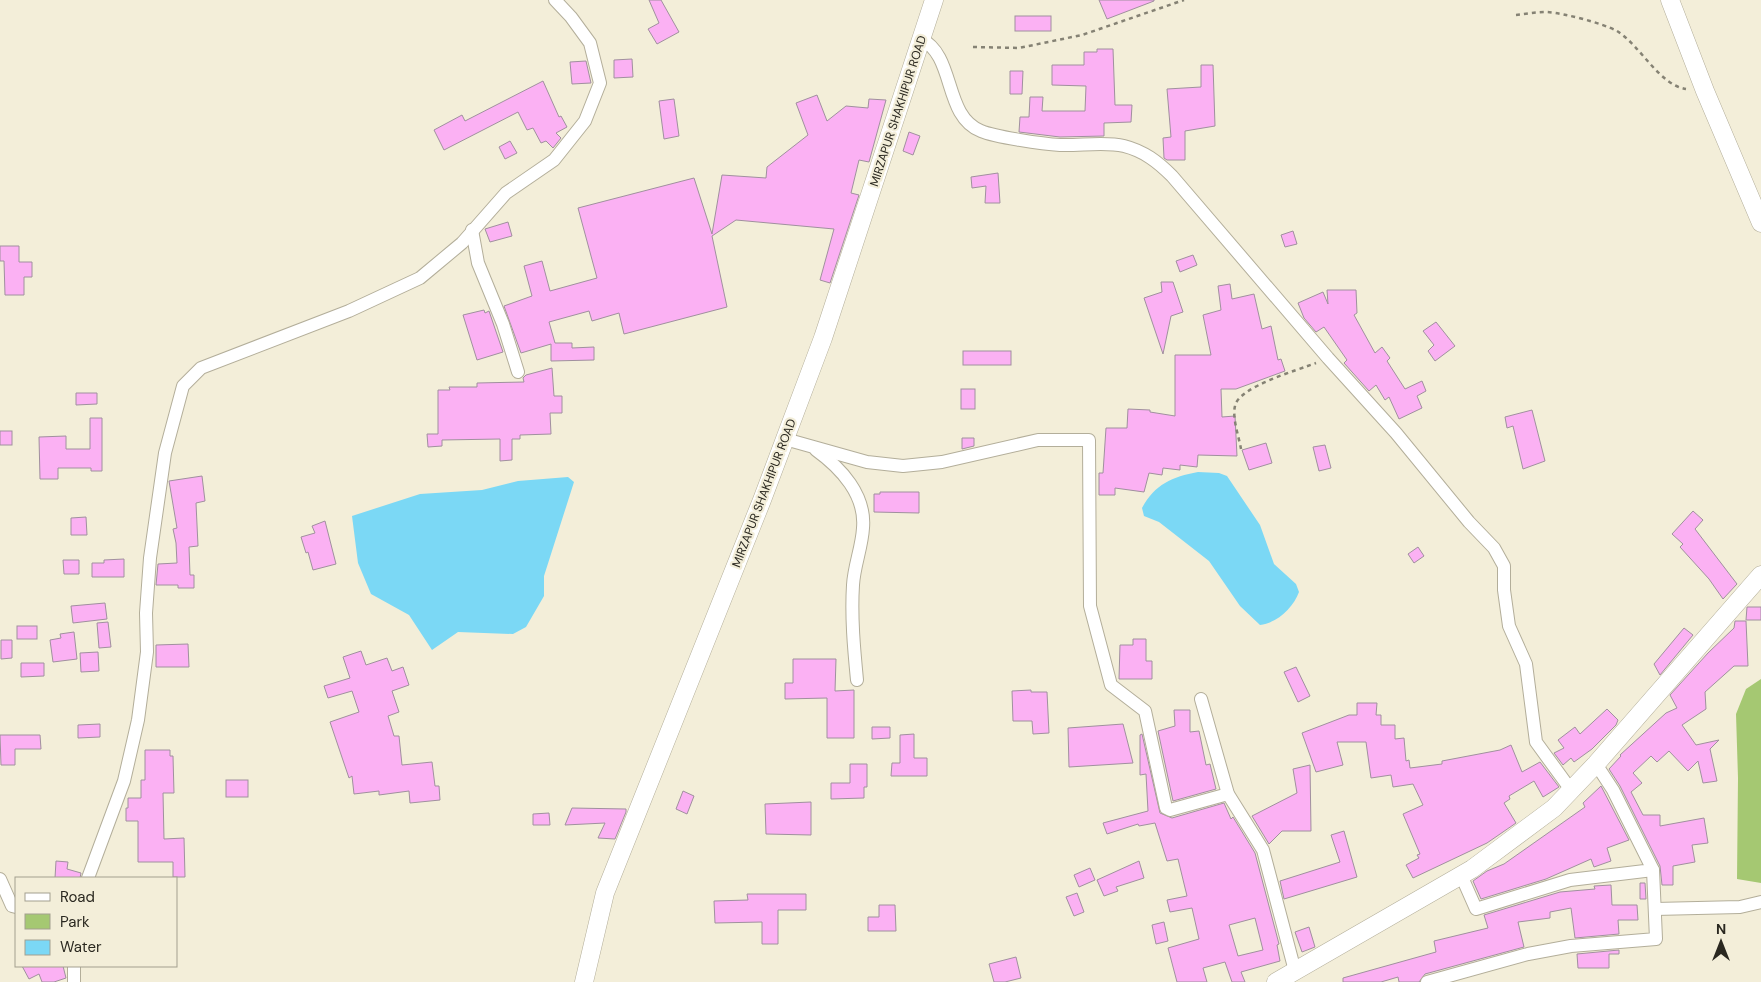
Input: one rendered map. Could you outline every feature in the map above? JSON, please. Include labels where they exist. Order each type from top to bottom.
[{"type":"main road","name":"MIRZAPUR SHAKHIPUR ROAD","points":[[584,982],[605,893],[785,439],[823,338],[934,0]]},
{"type":"main road","points":[[1670,0],[1705,91],[1761,223]]},
{"type":"main road","points":[[1276,982],[1461,875],[1528,829],[1554,808],[1596,764],[1761,574]]},
{"type":"street","points":[[88,877],[124,781],[138,720],[147,652],[146,612],[150,558],[165,453],[183,386],[201,368],[349,311],[420,278],[462,243],[506,193],[554,160],[585,121],[600,83],[590,43],[571,17],[554,0]]},
{"type":"street","points":[[921,39],[935,50],[968,125],[983,132],[1059,145],[1122,146],[1154,159],[1185,190],[1328,358],[1396,433],[1468,522],[1494,548],[1504,566],[1504,590],[1510,626],[1526,664],[1536,742],[1571,790]]},
{"type":"street","points":[[472,230],[478,263],[503,324],[518,372]]},
{"type":"street","points":[[785,439],[867,462],[903,466],[942,462],[1038,440],[1089,440],[1090,606],[1111,685],[1145,711],[1166,808],[1170,810],[1228,794]]},
{"type":"street","points":[[810,446],[834,463],[851,483],[862,511],[864,527],[853,583],[857,680]]},
{"type":"street","points":[[1201,699],[1228,794],[1263,850],[1294,971]]},
{"type":"street","points":[[1427,982],[1536,953],[1571,946],[1656,939],[1653,870],[1613,790],[1596,764]]},
{"type":"street","points":[[1461,875],[1476,909],[1570,880],[1653,870]]},
{"type":"street","points":[[0,879],[12,906],[15,907]]},
{"type":"street","points":[[1655,909],[1740,907],[1761,902]]},
{"type":"street","points":[[74,967],[74,982]]},
{"type":"path","points":[[973,47],[1019,48],[1082,35],[1184,0]]},
{"type":"path","points":[[1516,15],[1548,12],[1589,21],[1617,31],[1676,87],[1705,91]]},
{"type":"path","points":[[1241,449],[1234,406],[1238,397],[1248,389],[1328,358]]},
{"type":"green space","points":[[1761,679],[1761,883],[1737,879],[1738,778],[1736,714],[1746,689]]},
{"type":"water","points":[[1198,472],[1219,473],[1227,476],[1260,525],[1274,564],[1296,584],[1299,592],[1293,604],[1284,614],[1266,624],[1260,625],[1240,606],[1209,561],[1159,522],[1144,516],[1142,508],[1159,487],[1172,479]]},
{"type":"water","points":[[568,477],[574,482],[544,576],[544,596],[526,627],[513,634],[458,632],[432,650],[409,615],[371,594],[358,563],[352,516],[420,494],[482,490],[518,481]]},
{"type":"building","points":[[649,0],[661,0],[679,32],[657,44],[648,29],[659,23]]},
{"type":"building","points":[[1099,0],[1154,0],[1154,1],[1107,19]]},
{"type":"building","points":[[1015,16],[1051,16],[1051,31],[1015,31]]},
{"type":"building","points":[[1097,49],[1113,49],[1115,105],[1132,105],[1131,122],[1104,123],[1104,136],[1060,137],[1019,132],[1020,117],[1029,117],[1030,97],[1043,97],[1042,111],[1085,111],[1086,86],[1052,85],[1052,65],[1084,65],[1084,52],[1097,52]]},
{"type":"building","points":[[632,59],[633,77],[614,78],[614,60]]},
{"type":"building","points":[[586,61],[591,83],[572,84],[570,62]]},
{"type":"building","points":[[1201,65],[1213,65],[1215,126],[1185,131],[1185,160],[1167,160],[1164,158],[1163,138],[1171,137],[1167,89],[1201,87]]},
{"type":"building","points":[[1010,71],[1023,71],[1022,94],[1010,94]]},
{"type":"building","points":[[543,81],[559,117],[561,116],[567,127],[556,133],[561,138],[553,148],[546,141],[541,143],[533,128],[527,130],[518,112],[444,150],[434,130],[462,115],[465,121]]},
{"type":"building","points":[[817,95],[827,121],[846,106],[868,108],[869,99],[886,100],[869,162],[859,160],[851,193],[859,195],[830,283],[820,280],[834,229],[736,220],[712,236],[727,307],[624,334],[619,313],[592,321],[589,311],[549,322],[555,343],[572,343],[572,348],[594,347],[594,360],[551,361],[551,344],[521,353],[504,306],[532,296],[524,266],[542,261],[550,291],[597,278],[578,208],[694,178],[712,234],[722,175],[766,178],[767,167],[808,135],[796,103]]},
{"type":"building","points":[[674,99],[679,136],[664,139],[659,101]]},
{"type":"building","points":[[909,132],[920,136],[913,155],[903,151]]},
{"type":"building","points":[[510,141],[517,153],[505,159],[499,147]]},
{"type":"building","points":[[998,173],[1000,203],[985,203],[986,186],[972,188],[971,177]]},
{"type":"building","points":[[508,222],[512,236],[490,242],[485,229]]},
{"type":"building","points":[[1293,231],[1297,244],[1285,247],[1281,235]]},
{"type":"building","points":[[0,246],[19,246],[19,262],[32,262],[32,277],[24,277],[24,295],[5,295],[4,261],[0,261]]},
{"type":"building","points":[[1193,255],[1197,265],[1180,272],[1176,261]]},
{"type":"building","points":[[1161,282],[1173,282],[1183,312],[1171,316],[1163,354],[1144,298],[1162,292]]},
{"type":"building","points":[[1230,284],[1232,299],[1254,294],[1262,329],[1271,326],[1278,360],[1281,359],[1285,371],[1236,389],[1221,389],[1222,417],[1235,416],[1237,456],[1198,455],[1197,467],[1180,465],[1180,470],[1163,468],[1162,475],[1149,473],[1144,492],[1115,488],[1115,495],[1099,495],[1099,473],[1103,473],[1106,428],[1127,428],[1128,409],[1150,410],[1150,412],[1175,416],[1175,355],[1211,355],[1203,315],[1221,310],[1218,286]]},
{"type":"building","points":[[1327,290],[1356,290],[1357,313],[1354,315],[1375,353],[1382,347],[1390,358],[1387,361],[1405,389],[1422,381],[1426,391],[1417,396],[1422,408],[1399,419],[1389,397],[1385,400],[1376,385],[1369,391],[1344,363],[1347,360],[1324,327],[1316,332],[1304,318],[1298,303],[1323,292],[1328,304]]},
{"type":"building","points":[[484,310],[485,313],[489,311],[503,352],[477,360],[463,315]]},
{"type":"building","points":[[1436,322],[1455,346],[1435,361],[1428,351],[1434,345],[1423,331]]},
{"type":"building","points":[[963,351],[1011,351],[1011,365],[963,365]]},
{"type":"building","points":[[552,368],[554,396],[562,396],[562,413],[550,413],[551,434],[520,435],[520,439],[512,439],[512,460],[500,461],[500,439],[442,440],[442,446],[428,447],[427,434],[438,434],[438,390],[450,390],[449,387],[477,387],[477,383],[524,382],[523,378],[526,375]]},
{"type":"building","points":[[961,389],[975,389],[975,409],[961,409]]},
{"type":"building","points":[[76,393],[97,393],[97,404],[76,405]]},
{"type":"building","points":[[1532,410],[1545,461],[1523,469],[1513,426],[1507,428],[1505,417]]},
{"type":"building","points":[[90,418],[102,418],[102,471],[91,471],[91,468],[58,468],[58,479],[40,479],[39,437],[66,436],[66,449],[90,449]]},
{"type":"building","points":[[0,431],[12,431],[12,445],[0,445]]},
{"type":"building","points":[[962,438],[974,438],[974,446],[962,449]]},
{"type":"building","points":[[1266,443],[1272,463],[1249,470],[1242,450]]},
{"type":"building","points":[[1325,445],[1331,468],[1319,471],[1313,447]]},
{"type":"building","points":[[202,476],[205,501],[196,503],[198,546],[189,547],[190,575],[194,575],[194,588],[178,588],[178,585],[156,585],[158,564],[177,563],[173,529],[177,528],[169,481]]},
{"type":"building","points":[[880,492],[919,492],[919,513],[874,512],[874,494],[880,494]]},
{"type":"building","points":[[1693,511],[1703,520],[1695,529],[1737,584],[1723,599],[1709,579],[1680,547],[1683,544],[1672,534]]},
{"type":"building","points":[[86,517],[87,535],[71,535],[71,518]]},
{"type":"building","points":[[325,521],[336,564],[313,570],[301,537],[315,533],[312,526]]},
{"type":"building","points":[[1418,547],[1424,556],[1414,563],[1408,554]]},
{"type":"building","points":[[124,559],[124,577],[92,577],[92,563]]},
{"type":"building","points":[[63,560],[79,560],[79,574],[64,574]]},
{"type":"building","points":[[105,603],[107,619],[73,623],[71,606]]},
{"type":"building","points":[[1747,607],[1761,607],[1761,620],[1746,620]]},
{"type":"building","points":[[1735,621],[1746,621],[1748,666],[1734,666],[1705,692],[1706,709],[1682,725],[1696,745],[1719,740],[1710,749],[1717,781],[1703,783],[1698,761],[1688,771],[1669,751],[1657,762],[1651,756],[1633,773],[1642,783],[1631,792],[1643,815],[1660,815],[1660,826],[1704,818],[1708,843],[1692,845],[1695,862],[1673,866],[1673,885],[1662,885],[1660,866],[1620,786],[1609,769],[1620,755],[1666,713],[1677,708],[1670,695],[1708,653],[1734,628]]},
{"type":"building","points":[[108,622],[111,647],[99,648],[97,623]]},
{"type":"building","points":[[17,626],[37,626],[37,639],[17,639]]},
{"type":"building","points":[[1684,628],[1693,635],[1660,675],[1654,664]]},
{"type":"building","points":[[74,632],[77,659],[53,662],[50,640],[61,638],[60,634]]},
{"type":"building","points":[[1133,639],[1146,639],[1146,661],[1152,661],[1152,679],[1119,679],[1120,645],[1133,645]]},
{"type":"building","points":[[1,640],[12,640],[12,658],[1,659]]},
{"type":"building","points":[[188,644],[189,667],[156,667],[156,645]]},
{"type":"building","points":[[361,651],[366,665],[387,658],[392,671],[403,667],[409,685],[392,691],[399,712],[388,716],[394,736],[399,736],[402,765],[432,762],[435,786],[439,786],[440,800],[410,803],[409,791],[379,795],[379,791],[354,794],[352,776],[349,778],[330,722],[359,712],[352,691],[328,698],[324,686],[350,678],[343,657]]},
{"type":"building","points":[[98,652],[99,671],[81,672],[80,653]]},
{"type":"building","points":[[793,659],[836,659],[835,691],[854,690],[854,738],[827,738],[827,698],[785,699],[785,683],[793,683]]},
{"type":"building","points":[[21,663],[44,663],[44,676],[21,677]]},
{"type":"building","points":[[1296,667],[1310,696],[1298,702],[1284,672]]},
{"type":"building","points":[[1031,690],[1031,692],[1047,692],[1049,733],[1033,734],[1032,721],[1013,721],[1012,691]]},
{"type":"building","points":[[1357,703],[1377,703],[1376,715],[1381,715],[1381,725],[1395,725],[1395,739],[1404,738],[1406,761],[1409,760],[1410,768],[1442,764],[1442,761],[1500,750],[1511,745],[1522,772],[1540,762],[1559,787],[1543,797],[1534,781],[1509,796],[1510,799],[1504,803],[1516,823],[1487,843],[1413,878],[1406,865],[1419,858],[1417,855],[1420,854],[1403,814],[1423,805],[1413,784],[1393,787],[1391,775],[1371,778],[1366,742],[1337,742],[1343,765],[1316,772],[1302,733],[1349,715],[1357,715]]},
{"type":"building","points":[[1607,709],[1618,720],[1616,725],[1592,749],[1574,762],[1571,758],[1563,765],[1554,753],[1564,748],[1558,740],[1575,727],[1580,734]]},
{"type":"building","points":[[1174,710],[1190,710],[1190,732],[1199,731],[1206,765],[1210,764],[1216,789],[1173,801],[1158,731],[1175,726]]},
{"type":"building","points":[[100,724],[100,737],[78,738],[78,725]]},
{"type":"building","points":[[1123,724],[1133,763],[1069,767],[1068,728]]},
{"type":"building","points":[[872,727],[890,727],[890,738],[872,739]]},
{"type":"building","points":[[914,734],[914,758],[927,758],[927,776],[891,776],[892,763],[900,763],[900,735]]},
{"type":"building","points":[[1142,734],[1160,813],[1172,818],[1224,803],[1231,819],[1233,817],[1255,853],[1279,944],[1277,945],[1280,961],[1241,972],[1245,982],[1232,982],[1225,962],[1203,968],[1207,982],[1177,982],[1168,948],[1199,939],[1192,908],[1170,912],[1167,900],[1187,896],[1178,859],[1167,861],[1155,823],[1139,826],[1138,824],[1107,834],[1103,823],[1148,811],[1146,774],[1140,775],[1140,735]],"holes":[[[1255,918],[1263,950],[1238,956],[1229,925]]]},
{"type":"building","points":[[0,735],[40,735],[41,749],[15,749],[15,765],[1,765]]},
{"type":"building","points":[[145,750],[170,750],[170,756],[173,756],[174,793],[163,793],[164,839],[184,838],[185,877],[173,877],[173,862],[138,862],[138,821],[126,821],[126,808],[128,808],[128,798],[141,798],[141,780],[145,780]]},
{"type":"building","points":[[850,764],[867,764],[867,787],[864,787],[864,798],[831,799],[831,783],[850,783]]},
{"type":"building","points":[[1310,765],[1311,831],[1282,831],[1269,844],[1252,816],[1297,793],[1293,769]]},
{"type":"building","points":[[226,780],[248,780],[248,797],[226,797]]},
{"type":"building","points":[[1601,786],[1629,840],[1607,848],[1611,861],[1594,867],[1591,859],[1546,879],[1481,899],[1473,881],[1487,871],[1504,864],[1585,807],[1583,803]]},
{"type":"building","points":[[683,791],[694,796],[687,814],[676,809]]},
{"type":"building","points":[[811,802],[811,835],[766,834],[765,804]]},
{"type":"building","points":[[572,808],[626,809],[626,812],[615,839],[598,838],[605,823],[565,825]]},
{"type":"building","points":[[549,813],[550,825],[533,825],[533,814]]},
{"type":"building","points":[[1344,831],[1357,877],[1284,899],[1280,881],[1340,862],[1331,835]]},
{"type":"building","points":[[56,861],[68,862],[67,869],[81,873],[80,877],[55,877]]},
{"type":"building","points":[[1139,861],[1144,878],[1116,887],[1118,891],[1104,896],[1097,880]]},
{"type":"building","points":[[1090,868],[1095,880],[1079,887],[1074,875]]},
{"type":"building","points":[[1640,883],[1645,883],[1646,899],[1640,899]]},
{"type":"building","points":[[1611,885],[1612,905],[1637,905],[1638,920],[1618,920],[1619,934],[1575,938],[1571,908],[1550,912],[1550,918],[1518,922],[1524,947],[1425,974],[1419,982],[1399,982],[1398,977],[1381,982],[1343,982],[1343,978],[1436,952],[1434,941],[1488,928],[1484,915],[1560,892],[1595,889],[1594,886]]},
{"type":"building","points":[[1077,893],[1084,912],[1074,916],[1066,897]]},
{"type":"building","points":[[747,894],[806,894],[806,910],[778,910],[778,944],[762,944],[762,922],[715,923],[714,901],[748,900]]},
{"type":"building","points":[[879,905],[895,905],[896,931],[868,931],[868,917],[879,917]]},
{"type":"building","points":[[1164,922],[1168,941],[1156,944],[1152,925]]},
{"type":"building","points":[[1309,927],[1315,947],[1302,952],[1295,932]]},
{"type":"building","points":[[1619,950],[1619,954],[1609,954],[1609,968],[1578,968],[1577,954]]},
{"type":"building","points":[[1016,957],[1021,978],[1005,982],[994,982],[989,964]]},
{"type":"building","points":[[23,967],[63,967],[66,978],[54,982],[42,982],[39,974],[29,979]]}]
